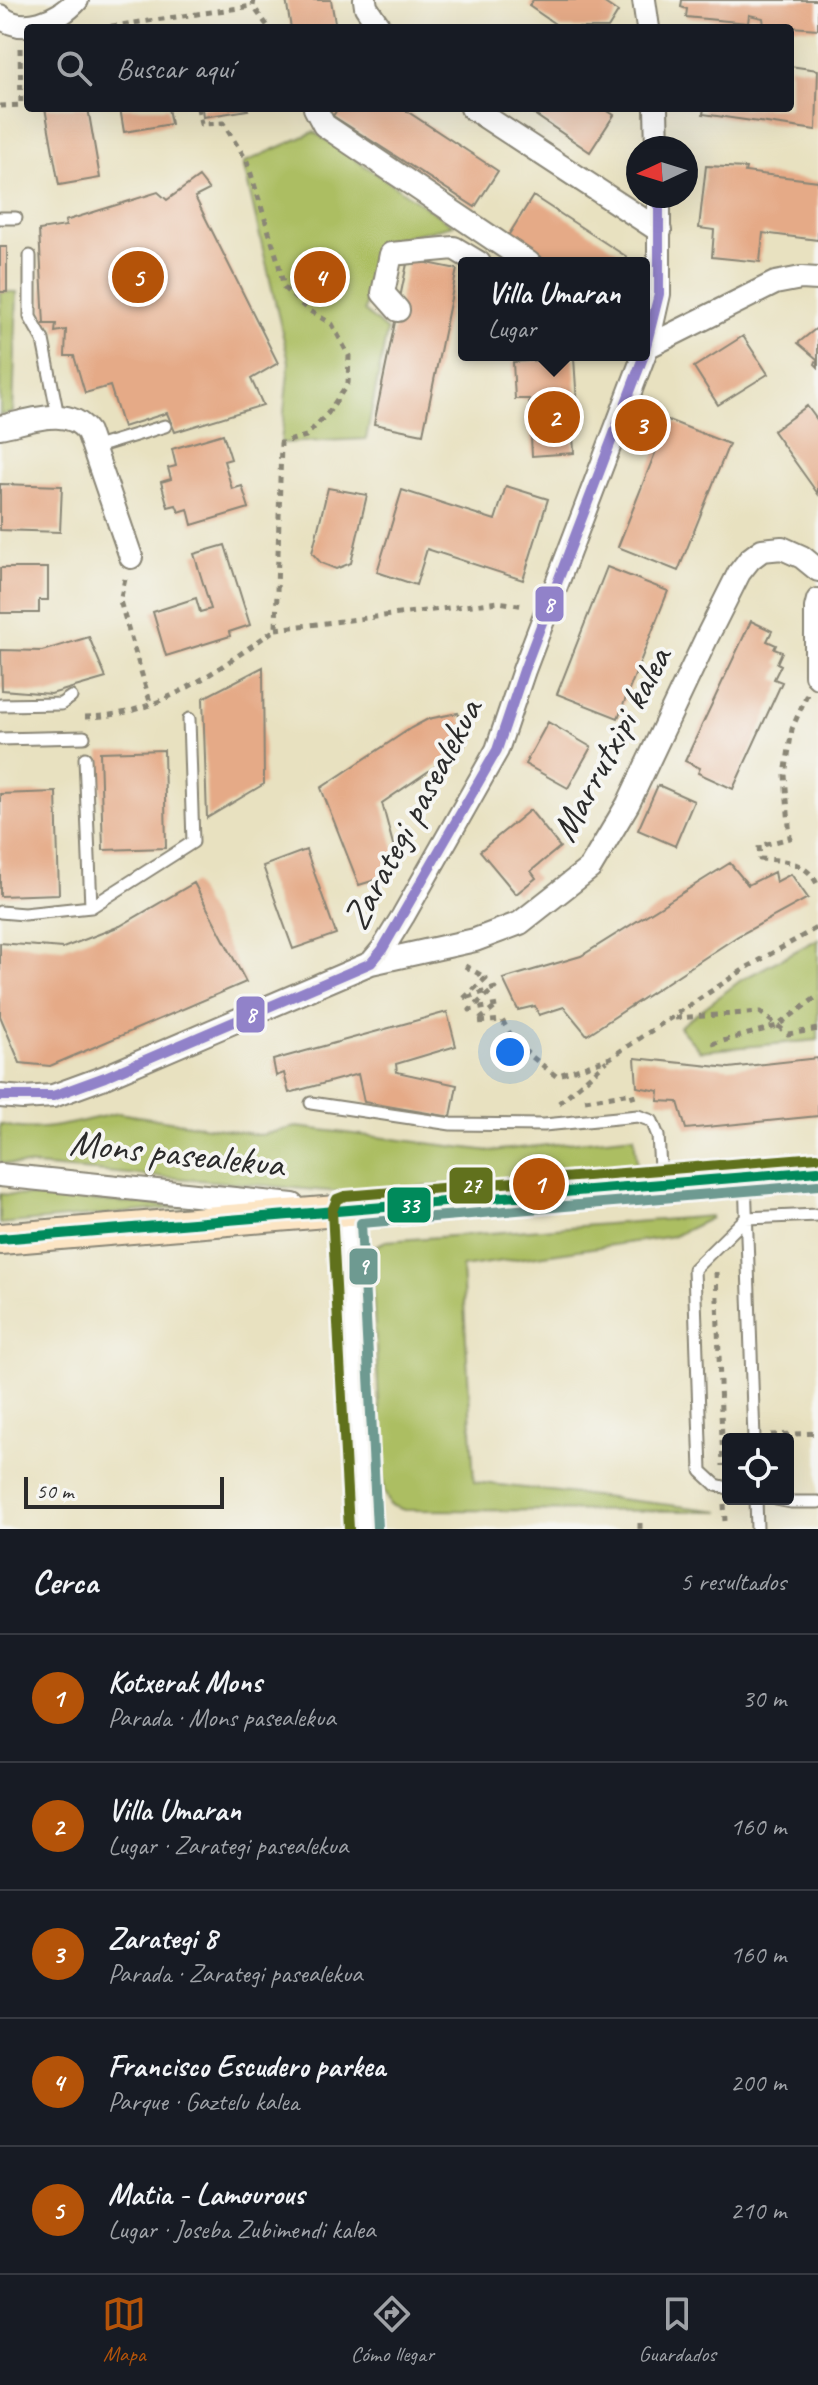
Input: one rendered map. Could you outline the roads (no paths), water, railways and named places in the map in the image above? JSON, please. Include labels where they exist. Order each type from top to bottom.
[{"type":"main road","name":"Mons pasealekua","points":[[0,1239],[818,1171]]},
{"type":"street","points":[[10,20],[55,18],[77,0]]},
{"type":"street","points":[[365,0],[377,24]]},
{"type":"street","points":[[644,0],[647,24]]},
{"type":"street","points":[[317,112],[324,125],[520,257]]},
{"type":"street","points":[[478,112],[660,231]]},
{"type":"street","points":[[656,112],[657,136]]},
{"type":"street","name":"Zarategi pasealekua","points":[[650,322],[659,294],[659,208]]},
{"type":"street","points":[[398,310],[383,293],[391,254],[454,248],[469,257]]},
{"type":"street","points":[[650,341],[775,283],[801,278],[818,279]]},
{"type":"street","name":"Zarategi pasealekua","points":[[371,963],[403,916],[497,750],[637,361]]},
{"type":"street","points":[[0,427],[58,416],[75,419],[82,424],[131,557]]},
{"type":"street","name":"Marrutxipi kalea","points":[[0,1096],[53,1096],[105,1077],[371,963],[475,940],[520,923],[590,868],[628,804],[739,573],[750,559],[762,550],[782,548],[802,557],[818,570]]},
{"type":"street","points":[[817,676],[818,600]]},
{"type":"street","points":[[0,1086],[23,1098]]},
{"type":"street","name":"Mons pasealekua","points":[[0,1175],[346,1210]]},
{"type":"street","points":[[346,1210],[363,1529]]},
{"type":"lane","points":[[0,218],[16,218]]},
{"type":"lane","points":[[30,256],[30,317],[43,340],[58,416]]},
{"type":"lane","points":[[93,448],[165,426]]},
{"type":"lane","points":[[0,705],[61,704],[71,697]]},
{"type":"lane","points":[[0,912],[24,914],[91,907],[193,842],[189,719]]},
{"type":"lane","points":[[0,739],[84,737]]},
{"type":"lane","points":[[85,758],[91,907]]},
{"type":"lane","name":"Mons pasealekua","points":[[311,1103],[451,1124],[544,1125],[638,1116],[652,1121],[658,1136],[661,1184]]},
{"type":"lane","points":[[745,1177],[754,1433]]},
{"type":"lane","points":[[722,1486],[716,1485],[701,1471],[694,1269],[746,1218],[818,1215]]},
{"type":"lane","points":[[794,1502],[818,1502]]},
{"type":"lane","points":[[756,1505],[757,1529]]},
{"type":"place","name":"Matia - Lamourous","points":[[138,277]]},
{"type":"place","name":"Francisco Escudero parkea","points":[[320,277]]},
{"type":"place","name":"Villa Umaran","points":[[554,417]]},
{"type":"place","name":"Zarategi 8","points":[[641,425]]},
{"type":"place","name":"Kotxerak Mons","points":[[539,1184]]}]
